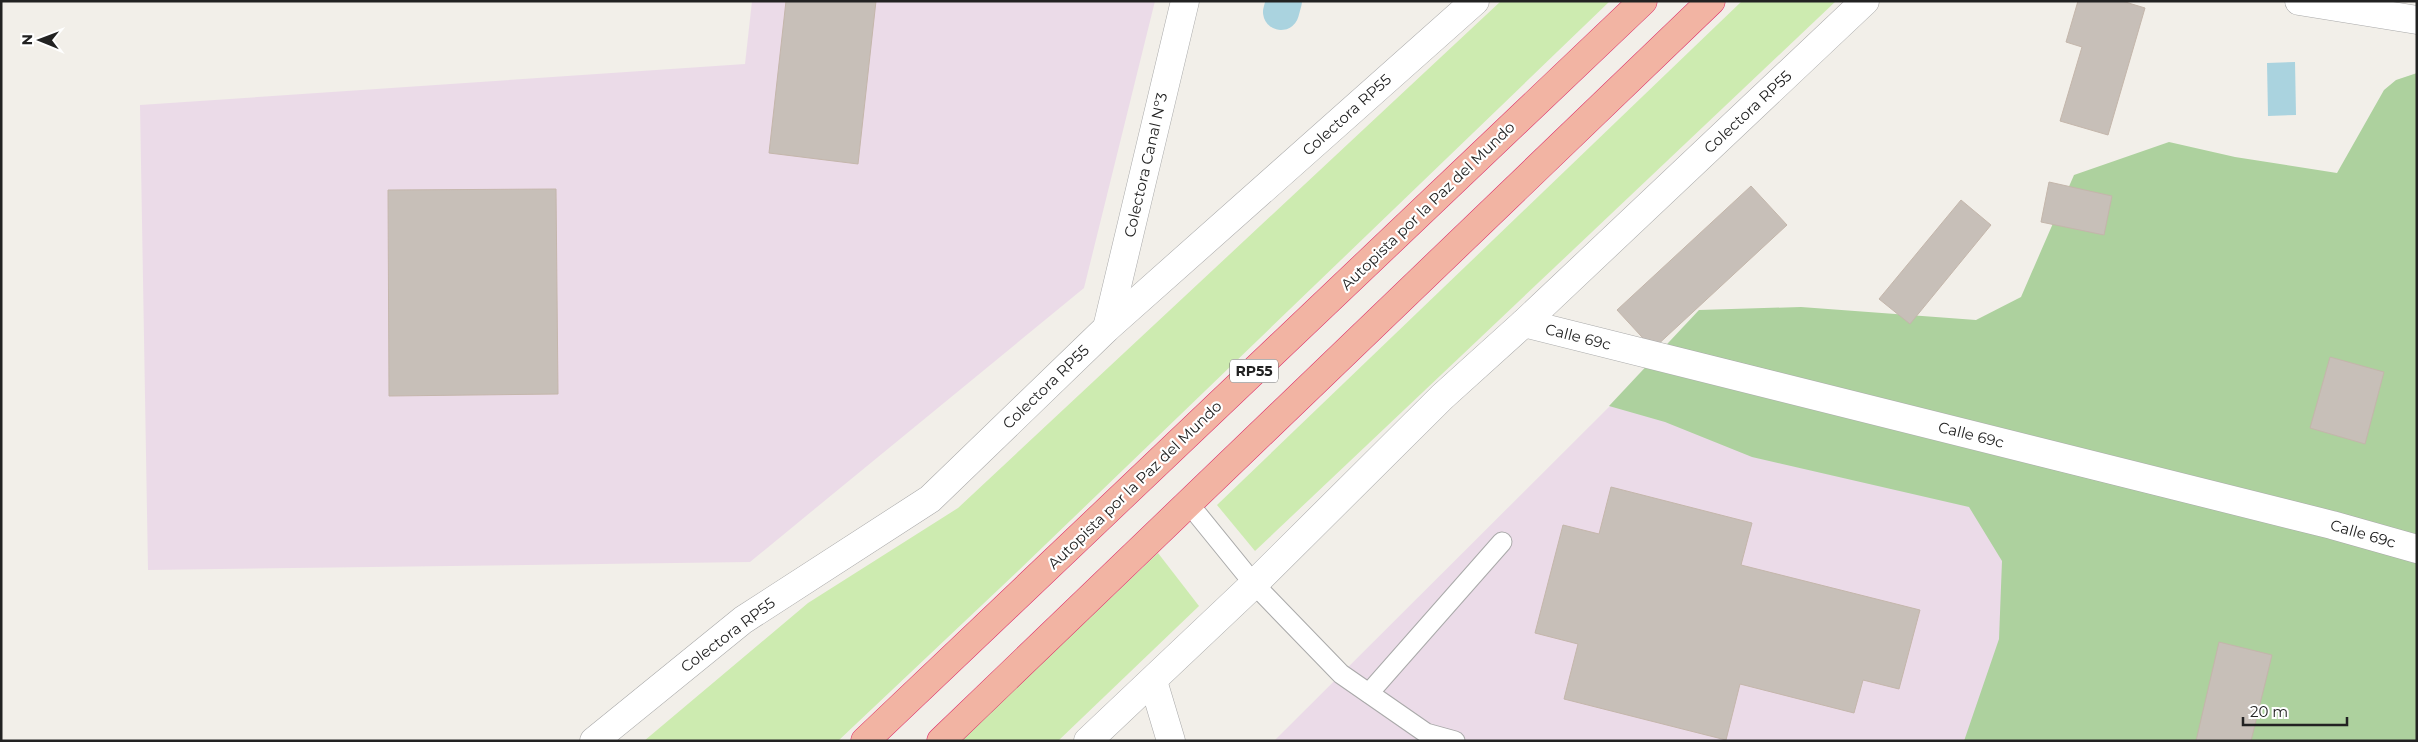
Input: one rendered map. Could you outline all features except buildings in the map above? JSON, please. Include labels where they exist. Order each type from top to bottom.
[{"type":"highway","name":"Autopista por la Paz del Mundo","points":[[865,741],[1643,1]]},
{"type":"highway","points":[[941,741],[1711,1]]},
{"type":"street","name":"Colectora Canal Nº3","points":[[1107,328],[1185,1]]},
{"type":"street","name":"Colectora RP55","points":[[594,741],[743,620],[930,499],[1107,328],[1475,1]]},
{"type":"street","name":"Colectora RP55","points":[[1088,741],[1254,584],[1442,397],[1524,323],[1865,1]]},
{"type":"street","points":[[2299,1],[2417,20]]},
{"type":"street","name":"Calle 69c","points":[[1524,323],[2332,525],[2417,548]]},
{"type":"street","points":[[1153,681],[1171,741]]},
{"type":"lane","points":[[1189,504],[1254,584],[1341,674],[1426,733],[1455,741]]},
{"type":"lane","points":[[1368,693],[1502,542]]},
{"type":"shaded area","points":[[752,1],[1155,1],[1084,288],[750,562],[148,570],[140,105],[745,64]]},
{"type":"shaded area","points":[[1630,386],[2092,492],[2028,741],[1274,741]]},
{"type":"green space","points":[[1501,1],[1610,1],[1018,571],[838,741],[644,741],[808,603],[958,508]]},
{"type":"green space","points":[[1742,1],[1836,1],[1255,551],[1217,505]]},
{"type":"green space","points":[[2417,73],[2417,741],[1964,741],[1999,639],[2002,561],[1969,507],[1752,457],[1665,422],[1609,406],[1699,310],[1801,307],[1976,320],[2021,297],[2074,175],[2169,142],[2235,157],[2337,173],[2384,90],[2396,80]]},
{"type":"green space","points":[[1158,553],[1199,606],[1058,741],[960,741]]},
{"type":"water","points":[[2295,62],[2296,115],[2268,116],[2267,63]]},
{"type":"waterway","points":[[1281,12],[1284,1]]}]
